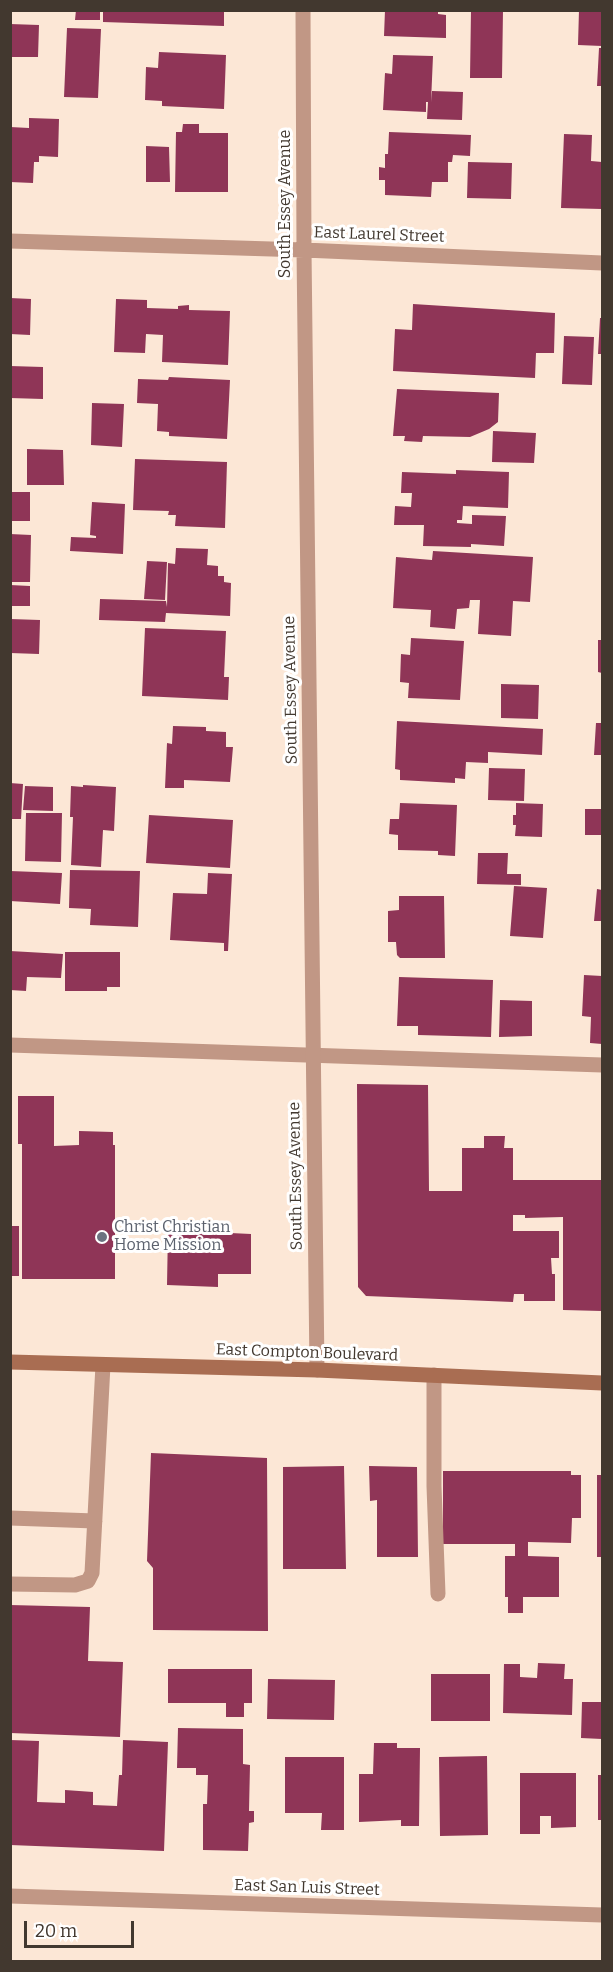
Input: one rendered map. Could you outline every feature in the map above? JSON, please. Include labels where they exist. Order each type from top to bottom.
[{"type":"main road","name":"East Compton Boulevard","points":[[10,1362],[317,1370],[603,1383]]},
{"type":"street","name":"South Essey Avenue","points":[[303,10],[317,1370]]},
{"type":"street","name":"East Laurel Street","points":[[10,241],[603,262]]},
{"type":"street","points":[[10,1045],[603,1065]]},
{"type":"street","points":[[10,1584],[75,1585],[88,1581],[92,1573],[103,1365]]},
{"type":"street","points":[[434,1375],[434,1486],[438,1594]]},
{"type":"street","points":[[10,1518],[95,1521]]},
{"type":"street","name":"East San Luis Street","points":[[10,1896],[603,1915]]},
{"type":"building","points":[[76,10],[100,10],[100,20],[75,20]]},
{"type":"building","points":[[103,10],[224,10],[224,26],[103,22]]},
{"type":"building","points":[[385,10],[438,10],[438,14],[446,15],[446,38],[384,36]]},
{"type":"building","points":[[471,10],[503,10],[502,78],[470,78]]},
{"type":"building","points":[[579,10],[602,11],[602,46],[578,45]]},
{"type":"building","points":[[10,24],[39,25],[38,57],[10,57]]},
{"type":"building","points":[[67,28],[101,29],[98,98],[64,97]]},
{"type":"building","points":[[599,48],[602,48],[602,86],[597,86]]},
{"type":"building","points":[[159,52],[226,55],[224,109],[162,106],[162,101],[145,100],[146,67],[158,68]]},
{"type":"building","points":[[393,55],[433,56],[431,102],[432,91],[463,92],[462,120],[427,119],[428,102],[426,102],[426,112],[383,110],[385,73],[392,74]]},
{"type":"building","points":[[29,118],[59,119],[58,157],[39,156],[39,162],[34,162],[33,183],[10,182],[10,127],[29,128]]},
{"type":"building","points":[[183,124],[199,124],[199,133],[228,133],[228,192],[175,192],[176,132],[182,132]]},
{"type":"building","points":[[389,132],[471,135],[470,156],[453,155],[452,162],[448,162],[448,182],[432,182],[431,197],[385,195],[385,180],[379,180],[379,167],[385,168]]},
{"type":"building","points":[[564,134],[592,135],[591,161],[602,162],[602,209],[561,208]]},
{"type":"building","points":[[146,146],[169,147],[170,182],[146,182]]},
{"type":"building","points":[[468,162],[512,163],[511,199],[467,198]]},
{"type":"building","points":[[10,298],[31,299],[30,335],[10,334]]},
{"type":"building","points":[[116,299],[147,300],[147,308],[178,309],[178,306],[189,305],[189,310],[230,311],[228,365],[162,362],[163,335],[146,334],[145,353],[114,352]]},
{"type":"building","points":[[413,304],[555,313],[554,353],[536,353],[535,378],[393,371],[395,329],[412,330]]},
{"type":"building","points":[[600,318],[602,318],[602,354],[598,354]]},
{"type":"building","points":[[564,336],[594,337],[592,385],[562,384]]},
{"type":"building","points":[[10,366],[43,367],[43,399],[10,398]]},
{"type":"building","points":[[169,377],[230,380],[227,439],[169,436],[169,432],[157,431],[158,404],[137,403],[138,379],[168,380]]},
{"type":"building","points":[[397,389],[499,393],[498,422],[489,429],[470,437],[423,436],[422,442],[404,441],[405,436],[393,436]]},
{"type":"building","points":[[92,403],[124,404],[122,447],[91,445]]},
{"type":"building","points":[[493,431],[536,433],[534,463],[492,462]]},
{"type":"building","points":[[27,449],[63,450],[64,485],[27,485]]},
{"type":"building","points":[[135,459],[227,462],[225,528],[175,526],[176,515],[168,515],[169,511],[133,510]]},
{"type":"building","points":[[456,470],[509,472],[508,508],[463,506],[462,520],[457,520],[457,523],[472,524],[472,515],[506,516],[504,546],[471,544],[471,547],[423,546],[424,525],[394,525],[395,506],[411,507],[412,493],[401,493],[402,472],[456,474]]},
{"type":"building","points":[[10,492],[30,492],[30,521],[10,521]]},
{"type":"building","points":[[92,502],[125,504],[123,554],[70,551],[71,537],[96,538],[90,535]]},
{"type":"building","points":[[10,534],[31,535],[30,582],[10,582]]},
{"type":"building","points":[[176,548],[208,549],[207,565],[218,566],[218,576],[224,576],[224,582],[231,583],[230,616],[166,613],[165,622],[99,620],[100,599],[166,601],[167,607],[168,563],[175,564]]},
{"type":"building","points":[[433,551],[533,557],[530,602],[513,601],[511,636],[478,634],[480,600],[470,600],[469,608],[457,609],[455,629],[430,627],[431,610],[393,608],[396,557],[432,560]]},
{"type":"building","points":[[147,561],[167,562],[165,600],[144,599]]},
{"type":"building","points":[[10,585],[30,586],[30,606],[10,606]]},
{"type":"building","points":[[10,619],[40,620],[39,654],[10,653]]},
{"type":"building","points":[[145,628],[226,631],[224,677],[229,677],[228,700],[142,696]]},
{"type":"building","points":[[411,638],[464,641],[460,700],[408,698],[409,683],[400,682],[401,654],[410,655]]},
{"type":"building","points":[[598,640],[602,640],[602,673],[598,672]]},
{"type":"building","points":[[501,684],[539,685],[538,719],[501,718]]},
{"type":"building","points":[[397,721],[543,729],[542,755],[488,752],[488,763],[466,762],[465,779],[455,778],[455,783],[400,780],[400,770],[395,769]]},
{"type":"building","points":[[596,723],[602,723],[602,755],[594,755]]},
{"type":"building","points":[[173,726],[206,727],[206,731],[226,732],[226,747],[233,747],[230,782],[184,780],[184,788],[165,788],[167,743],[172,744]]},
{"type":"building","points":[[489,768],[525,769],[524,801],[488,800]]},
{"type":"building","points":[[10,783],[23,784],[21,819],[10,819]]},
{"type":"building","points":[[83,785],[116,787],[114,831],[103,830],[101,867],[71,865],[73,817],[70,817],[71,786],[83,787]]},
{"type":"building","points":[[25,786],[53,787],[53,811],[23,810]]},
{"type":"building","points":[[400,803],[457,805],[455,856],[438,855],[438,851],[398,850],[398,835],[389,834],[390,819],[399,819]]},
{"type":"building","points":[[516,803],[543,804],[542,837],[515,836],[516,825],[513,825],[513,815],[516,815]]},
{"type":"building","points":[[585,809],[602,809],[602,835],[585,835]]},
{"type":"building","points":[[26,813],[62,813],[61,862],[25,861]]},
{"type":"building","points":[[149,815],[233,820],[230,868],[146,863]]},
{"type":"building","points":[[478,853],[508,853],[507,874],[521,874],[521,885],[477,884]]},
{"type":"building","points":[[70,870],[140,871],[138,927],[90,925],[91,909],[69,908]]},
{"type":"building","points":[[10,871],[62,873],[60,904],[10,901]]},
{"type":"building","points":[[208,873],[232,874],[228,951],[224,951],[224,943],[170,940],[173,893],[207,894]]},
{"type":"building","points":[[514,886],[547,888],[543,938],[510,936]]},
{"type":"building","points":[[597,889],[602,890],[602,921],[594,921]]},
{"type":"building","points":[[399,896],[444,896],[445,958],[400,958],[397,955],[396,942],[388,942],[388,911],[399,910]]},
{"type":"building","points":[[10,951],[63,954],[61,978],[27,977],[26,991],[10,990]]},
{"type":"building","points":[[65,952],[120,952],[120,987],[107,987],[107,991],[65,991]]},
{"type":"building","points":[[584,975],[602,976],[602,1044],[590,1043],[591,1017],[582,1016]]},
{"type":"building","points":[[399,977],[493,980],[491,1037],[418,1035],[418,1026],[397,1026]]},
{"type":"building","points":[[500,1000],[532,1001],[532,1036],[499,1037]]},
{"type":"building","points":[[357,1084],[428,1085],[429,1191],[462,1191],[462,1148],[484,1148],[484,1136],[505,1136],[504,1148],[513,1148],[513,1180],[602,1180],[602,1311],[563,1310],[563,1217],[525,1218],[525,1215],[513,1215],[513,1231],[559,1231],[559,1258],[551,1258],[552,1274],[555,1274],[555,1301],[524,1301],[524,1294],[514,1294],[513,1302],[366,1296],[358,1287]]},
{"type":"building","points":[[18,1096],[54,1096],[54,1146],[79,1145],[79,1131],[113,1132],[113,1145],[115,1145],[115,1279],[22,1279],[22,1144],[18,1144]]},
{"type":"building","points":[[10,1226],[19,1226],[19,1276],[10,1276]]},
{"type":"building","points":[[168,1230],[251,1234],[251,1274],[218,1274],[218,1287],[167,1285]]},
{"type":"building","points":[[151,1453],[267,1458],[268,1631],[153,1630],[153,1568],[147,1561]]},
{"type":"building","points":[[344,1466],[346,1569],[283,1569],[283,1467]]},
{"type":"building","points":[[369,1466],[417,1467],[418,1557],[377,1557],[377,1500],[370,1501]]},
{"type":"building","points":[[443,1471],[571,1471],[571,1475],[581,1475],[581,1518],[572,1518],[571,1543],[528,1542],[528,1556],[559,1557],[559,1597],[523,1597],[523,1613],[508,1613],[508,1597],[505,1597],[505,1556],[515,1556],[515,1544],[443,1544]]},
{"type":"building","points":[[597,1475],[602,1475],[602,1557],[597,1557]]},
{"type":"building","points":[[10,1605],[90,1607],[88,1661],[123,1662],[120,1737],[10,1733]]},
{"type":"building","points":[[538,1663],[565,1664],[564,1679],[573,1679],[572,1715],[503,1713],[504,1664],[520,1664],[520,1677],[537,1678]]},
{"type":"building","points":[[168,1669],[252,1669],[252,1703],[244,1703],[244,1717],[226,1717],[226,1703],[168,1703]]},
{"type":"building","points":[[431,1674],[490,1674],[490,1721],[431,1721]]},
{"type":"building","points":[[268,1679],[335,1680],[334,1720],[267,1719]]},
{"type":"building","points":[[582,1702],[602,1702],[602,1739],[581,1738]]},
{"type":"building","points":[[178,1728],[243,1729],[243,1764],[250,1765],[249,1811],[254,1811],[254,1822],[249,1823],[248,1851],[203,1850],[203,1804],[207,1804],[208,1775],[196,1775],[196,1768],[177,1768]]},
{"type":"building","points":[[10,1740],[39,1741],[37,1802],[65,1803],[65,1790],[93,1792],[93,1805],[117,1806],[119,1775],[122,1775],[123,1740],[168,1742],[164,1851],[10,1845]]},
{"type":"building","points":[[374,1743],[397,1743],[397,1748],[420,1748],[419,1826],[401,1826],[401,1820],[359,1822],[359,1774],[373,1774]]},
{"type":"building","points":[[487,1756],[488,1835],[440,1836],[439,1757]]},
{"type":"building","points":[[285,1757],[344,1757],[344,1830],[321,1830],[322,1813],[285,1813]]},
{"type":"building","points":[[520,1773],[576,1773],[576,1827],[551,1828],[551,1816],[540,1816],[540,1834],[520,1834]]},
{"type":"building","points":[[598,1775],[602,1775],[602,1820],[598,1820]]},
{"type":"place","name":"Christ Christian Home Mission","points":[[102,1237]]}]
